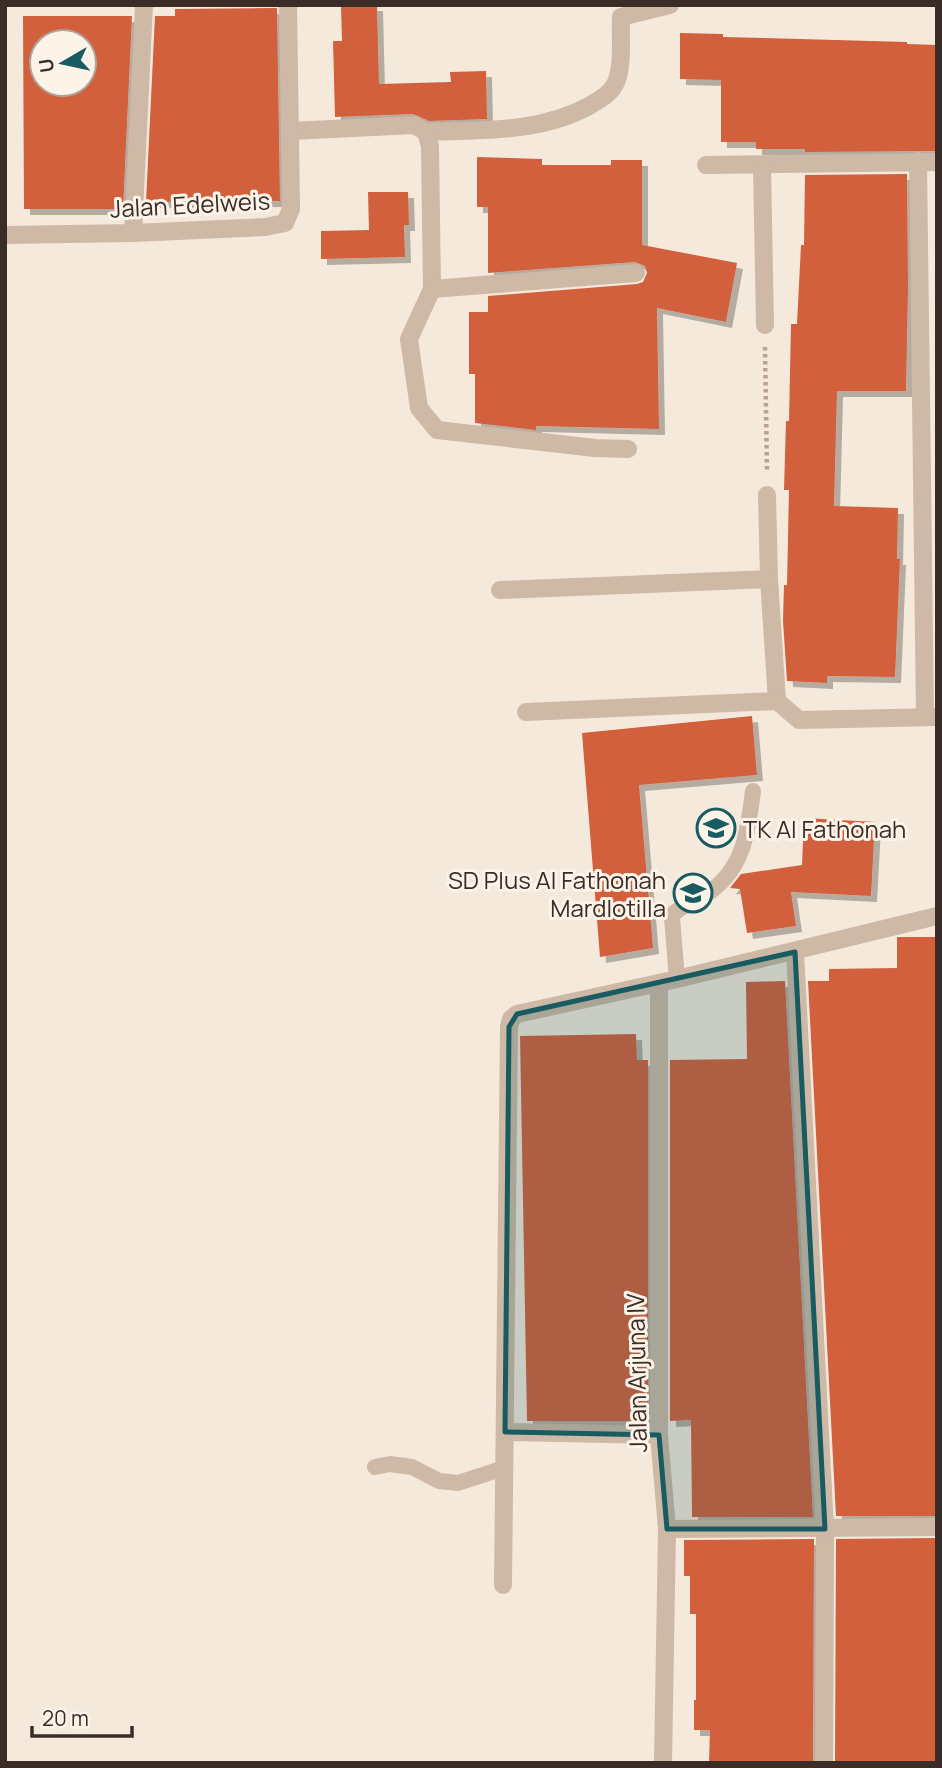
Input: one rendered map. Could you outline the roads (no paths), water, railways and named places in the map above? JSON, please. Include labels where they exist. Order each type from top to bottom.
[{"type":"street","points":[[133,233],[144,5]]},
{"type":"street","points":[[288,5],[292,131],[414,125],[426,132],[527,128],[573,114],[599,100],[615,86],[620,65],[619,11],[670,5]]},
{"type":"street","name":"Jalan Edelweis","points":[[5,235],[133,233],[265,227],[285,223],[291,209],[292,131]]},
{"type":"street","points":[[426,132],[430,146],[432,289],[409,338],[419,408],[437,430],[595,448],[628,449]]},
{"type":"street","points":[[526,712],[777,701],[799,720],[931,717],[918,161]]},
{"type":"street","points":[[706,165],[937,162]]},
{"type":"street","points":[[762,166],[765,326]]},
{"type":"street","points":[[432,289],[636,273]]},
{"type":"street","points":[[767,495],[777,701]]},
{"type":"street","points":[[500,590],[769,579]]},
{"type":"street","points":[[503,1584],[511,1019],[517,1014],[795,952],[937,916]]},
{"type":"street","points":[[795,952],[825,1529],[824,1763]]},
{"type":"street","name":"Jalan Arjuna IV","points":[[659,983],[659,1435],[667,1529],[663,1763]]},
{"type":"street","points":[[505,1432],[659,1435]]},
{"type":"street","points":[[667,1529],[937,1527]]},
{"type":"lane","points":[[677,979],[671,918],[673,914],[709,893],[732,869],[742,852],[753,791]]},
{"type":"lane","points":[[375,1467],[390,1464],[412,1467],[439,1481],[458,1483],[504,1468]]},
{"type":"place","name":"TK Al Fathonah","points":[[716,828]]},
{"type":"place","name":"SD Plus Al Fathonah Mardlotilla","points":[[693,893]]}]
